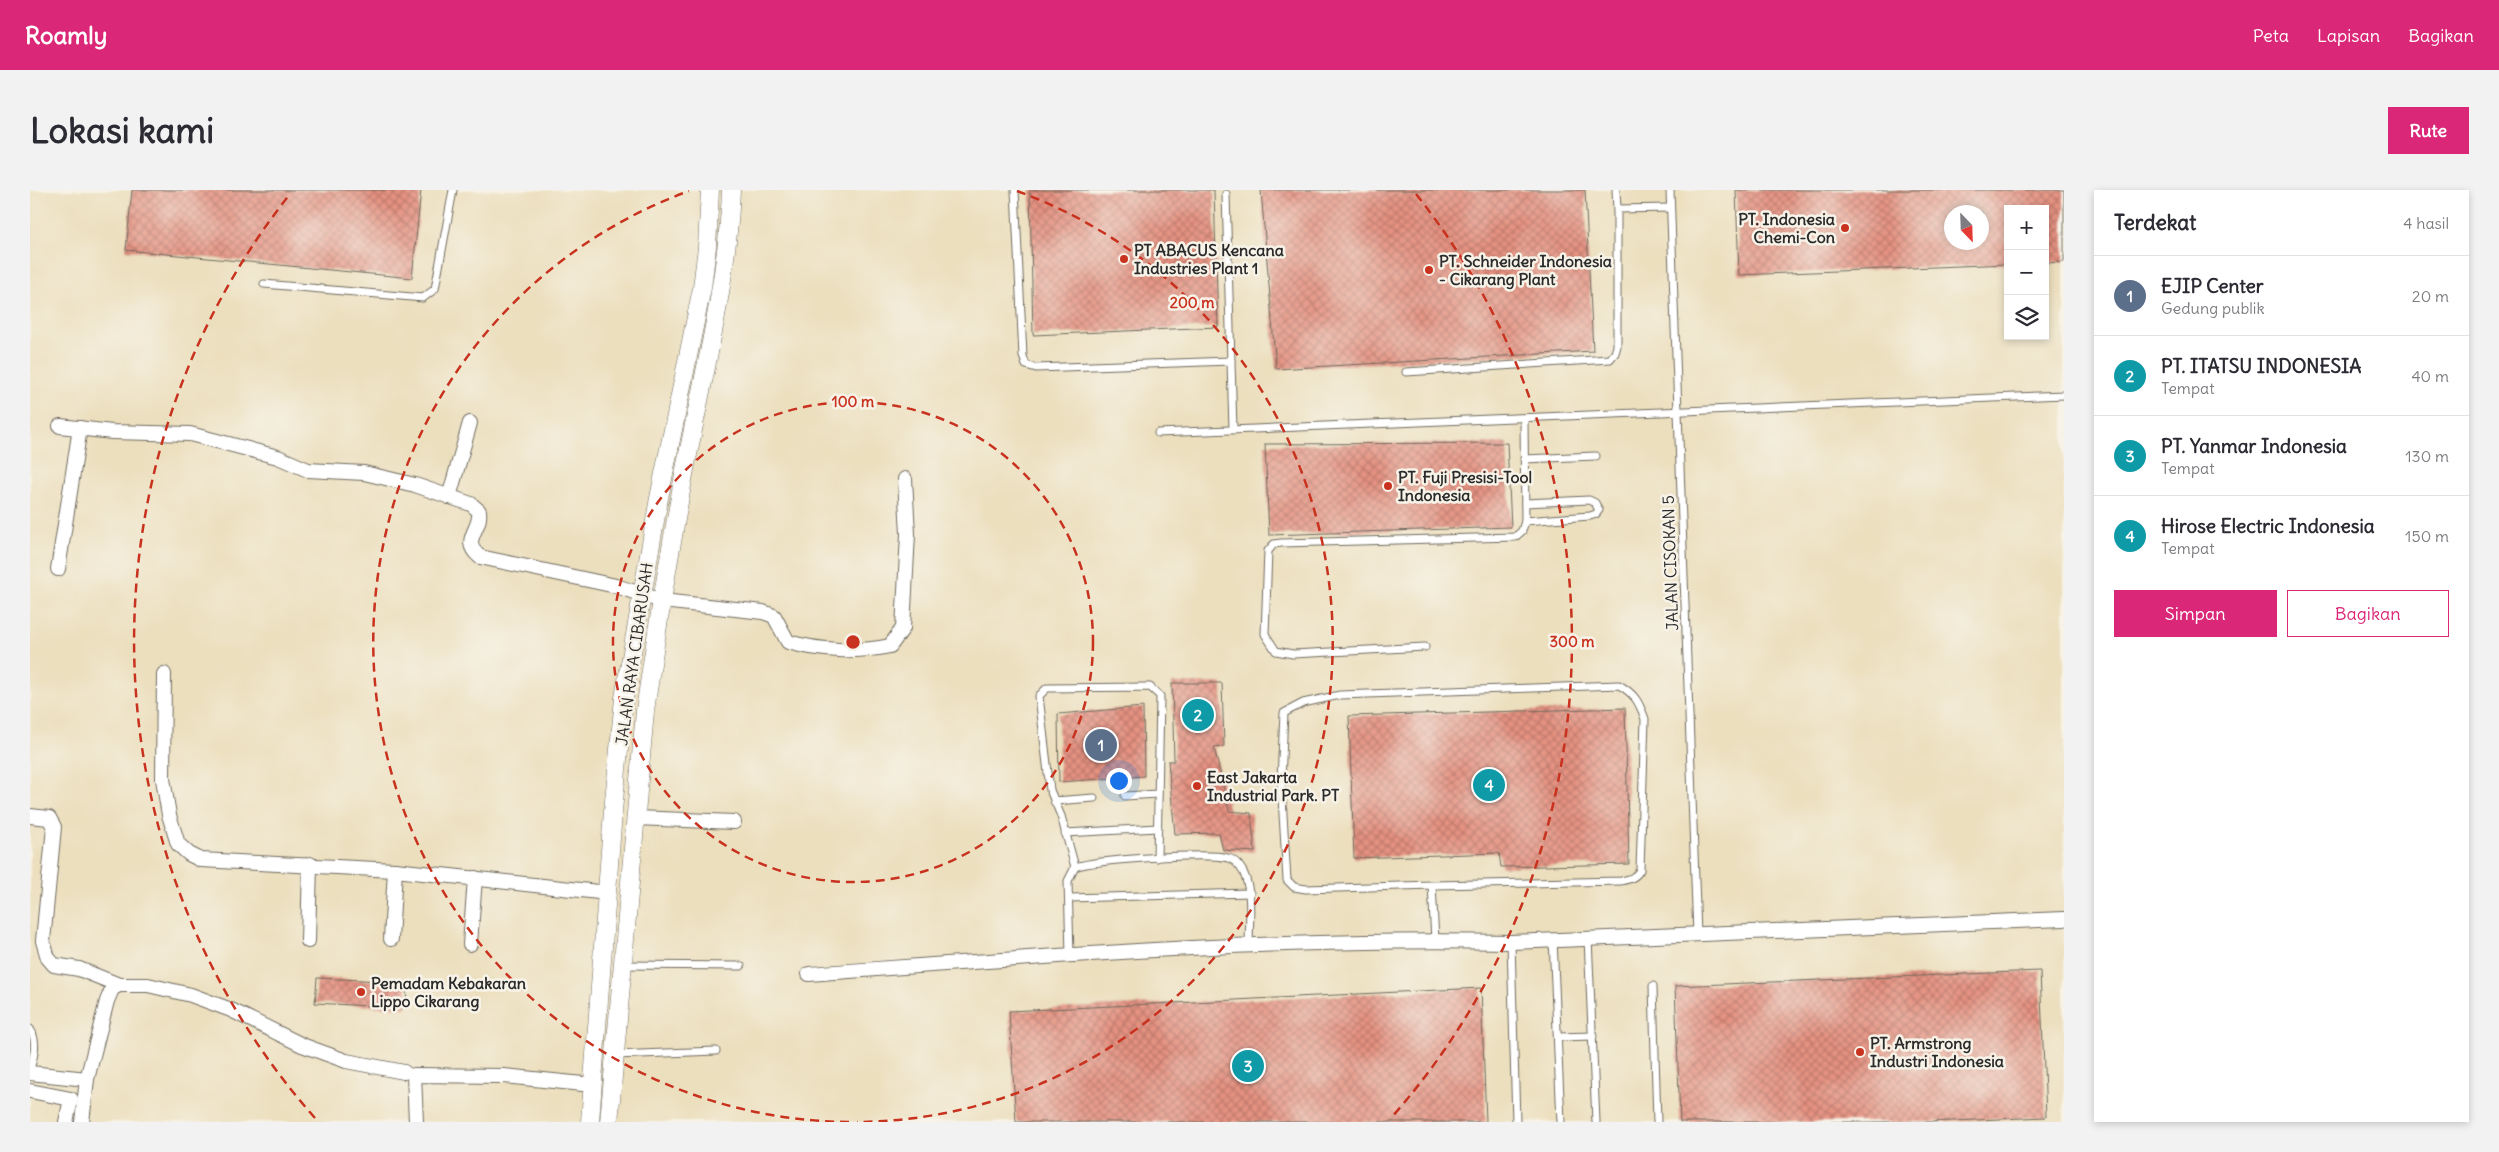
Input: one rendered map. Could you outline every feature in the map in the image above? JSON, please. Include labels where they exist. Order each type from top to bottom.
[{"type":"street","name":"JALAN RAYA CIBARUSAH","points":[[590,1122],[613,811],[624,698],[641,593],[702,288],[708,247],[710,190]]},
{"type":"street","name":"JALAN RAYA CIBARUSAH","points":[[609,1122],[645,711],[683,481],[725,269],[731,190]]},
{"type":"street","points":[[449,497],[470,423]]},
{"type":"street","points":[[60,426],[112,432],[190,434],[278,457],[308,470],[377,476],[449,497],[471,504],[479,511],[480,517],[470,540],[471,549],[480,557],[641,593],[662,601],[763,612],[774,616],[788,642],[807,647],[873,650],[890,646],[903,628],[908,534],[905,480]]},
{"type":"street","points":[[58,569],[80,428]]},
{"type":"street","points":[[164,674],[163,779],[169,815],[178,844],[189,854],[201,860],[310,864],[395,870],[608,893]]},
{"type":"street","points":[[30,816],[49,818],[54,827],[44,941],[48,958],[54,965],[79,969],[119,985],[148,985],[191,995],[231,1010],[302,1045],[346,1061],[404,1072]]},
{"type":"street","points":[[636,818],[734,822]]},
{"type":"street","points":[[308,941],[310,864]]},
{"type":"street","points":[[391,938],[395,870]]},
{"type":"street","points":[[470,944],[475,878]]},
{"type":"street","points":[[809,974],[1070,955],[1249,946],[1435,940],[1510,942],[2064,919]]},
{"type":"street","points":[[82,1122],[87,1079],[107,1002],[112,989],[119,985]]},
{"type":"street","points":[[30,1073],[87,1079]]},
{"type":"street","points":[[416,1122],[414,1075],[504,1076],[593,1085]]},
{"type":"street","points":[[30,1091],[71,1099],[66,1122]]},
{"type":"lane","points":[[264,284],[423,298],[434,289],[453,190]]},
{"type":"lane","points":[[1015,190],[1023,356],[1026,365],[1036,368],[1231,361]]},
{"type":"lane","points":[[1406,372],[1610,359],[1613,357],[1616,346],[1618,209],[1616,190]]},
{"type":"lane","name":"JALAN CISOKAN 5","points":[[1670,190],[1697,935]]},
{"type":"lane","points":[[1226,194],[1233,429]]},
{"type":"lane","points":[[1618,209],[1670,208]]},
{"type":"lane","points":[[1158,433],[2064,395]]},
{"type":"lane","points":[[1425,647],[1293,654],[1276,651],[1265,634],[1268,551],[1274,544],[1281,543],[1515,536],[1522,531],[1525,521],[1524,419]]},
{"type":"lane","points":[[1524,459],[1596,456]]},
{"type":"lane","points":[[1525,503],[1589,500],[1595,503],[1599,510],[1596,514],[1590,516],[1525,521]]},
{"type":"lane","points":[[1619,685],[1632,692],[1640,702],[1645,718],[1640,870],[1637,875],[1632,879],[1621,881],[1432,885],[1306,890],[1294,887],[1287,880],[1281,781],[1284,713],[1303,703],[1340,695],[1619,685]]},
{"type":"lane","points":[[1070,955],[1068,881],[1075,867],[1047,776],[1039,696],[1047,688],[1150,687],[1160,696],[1157,858]]},
{"type":"lane","points":[[1125,796],[1158,794]]},
{"type":"lane","points":[[1054,801],[1094,798]]},
{"type":"lane","points":[[1065,833],[1158,828]]},
{"type":"lane","points":[[1075,867],[1096,862],[1157,858],[1203,856],[1228,858],[1242,868],[1250,893],[1249,946]]},
{"type":"lane","points":[[1432,885],[1435,940]]},
{"type":"lane","points":[[1069,898],[1250,893]]},
{"type":"lane","points":[[1588,938],[1596,1122]]},
{"type":"lane","points":[[1553,939],[1561,1122]]},
{"type":"lane","points":[[1510,942],[1516,1122]]},
{"type":"lane","points":[[624,965],[741,966]]},
{"type":"lane","points":[[1653,986],[1657,1122]]},
{"type":"lane","points":[[30,1029],[34,1038],[34,1055],[30,1069]]},
{"type":"lane","points":[[1558,1037],[1593,1036]]},
{"type":"lane","points":[[615,1054],[716,1051]]},
{"type":"lane","points":[[593,1085],[612,1085]]},
{"type":"building","points":[[132,190],[421,190],[412,278],[126,250]]},
{"type":"building","name":"PT ABACUS Kencana Industries Plant 1","points":[[1030,190],[1214,190],[1218,327],[1033,335]]},
{"type":"building","name":"PT. Schneider Indonesia - Cikarang Plant","points":[[1261,190],[1585,190],[1593,351],[1276,369]]},
{"type":"building","name":"PT. Indonesia Chemi-Con","points":[[1736,190],[2064,190],[2064,262],[2049,263],[2049,205],[2004,205],[2004,264],[1739,275]]},
{"type":"building","name":"PT. Fuji Presisi-Tool Indonesia","points":[[1507,443],[1511,527],[1269,535],[1265,444]]},
{"type":"building","points":[[1172,683],[1222,683],[1224,746],[1214,747],[1229,811],[1251,813],[1255,852],[1223,850],[1219,833],[1175,834],[1168,761],[1174,761]]},
{"type":"building","points":[[1143,707],[1144,776],[1059,782],[1058,714]]},
{"type":"building","points":[[1625,708],[1629,864],[1501,867],[1499,853],[1354,858],[1349,716]]},
{"type":"building","name":"PT. Armstrong Industri Indonesia","points":[[2040,971],[2046,1117],[1929,1122],[1680,1122],[1675,986]]},
{"type":"building","name":"Pemadam Kebakaran Lippo Cikarang","points":[[317,978],[407,982],[406,1008],[315,1003]]},
{"type":"building","points":[[1481,988],[1486,1122],[1016,1122],[1009,1011]]},
{"type":"place","name":"PT. Indonesia Chemi-Con","points":[[1845,228]]},
{"type":"place","name":"PT ABACUS Kencana Industries Plant 1","points":[[1124,259]]},
{"type":"place","name":"PT. Schneider Indonesia - Cikarang Plant","points":[[1429,270]]},
{"type":"place","name":"PT. Fuji Presisi-Tool Indonesia","points":[[1388,486]]},
{"type":"place","name":"PT. ITATSU INDONESIA","points":[[1198,715]]},
{"type":"place","name":"EJIP Center","points":[[1101,745]]},
{"type":"place","name":"Hirose Electric Indonesia","points":[[1489,785]]},
{"type":"place","name":"East Jakarta Industrial Park. PT","points":[[1197,786]]},
{"type":"place","name":"Pemadam Kebakaran Lippo Cikarang","points":[[361,992]]},
{"type":"place","name":"PT. Armstrong Industri Indonesia","points":[[1860,1052]]},
{"type":"place","name":"PT. Yanmar Indonesia","points":[[1248,1066]]}]
